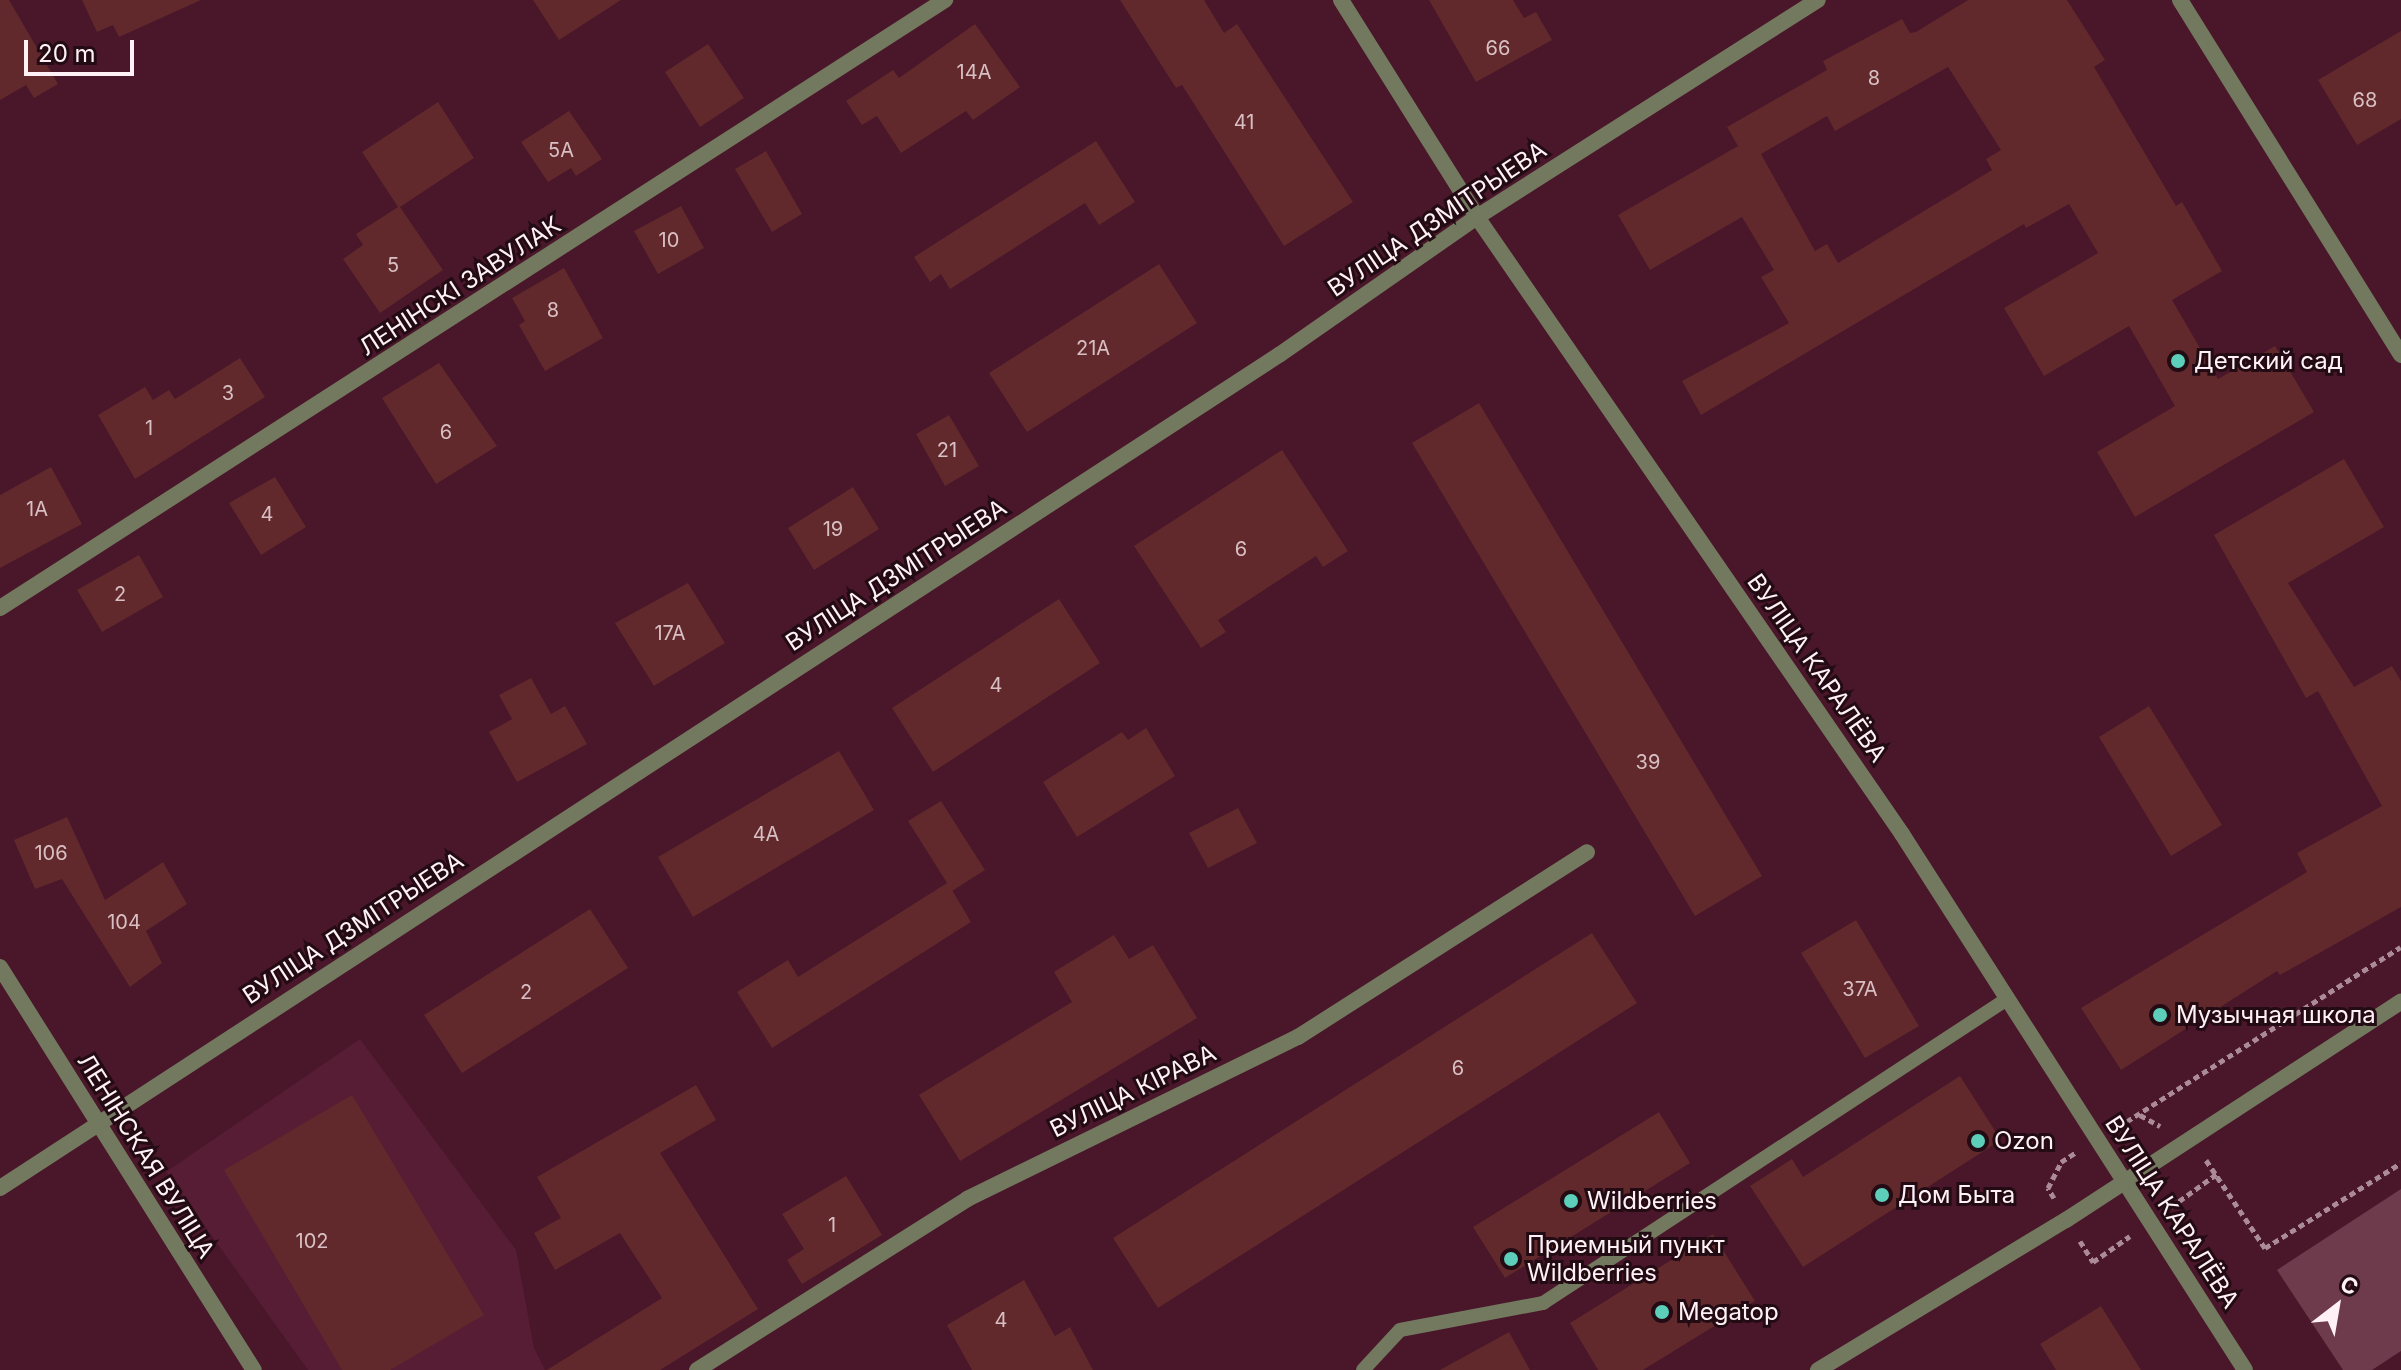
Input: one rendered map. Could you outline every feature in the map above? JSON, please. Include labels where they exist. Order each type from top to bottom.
[{"type":"street","name":"ЛЕНІНСКІ ЗАВУЛАК","points":[[0,608],[945,0]]},
{"type":"street","name":"ВУЛІЦА КАРАЛЁВА","points":[[1341,0],[1477,217],[1902,834],[2245,1370]]},
{"type":"street","name":"ВУЛІЦА ДЗМІТРЫЕВА","points":[[0,1188],[1265,363],[1477,217],[1818,0]]},
{"type":"street","points":[[2180,0],[2401,355]]},
{"type":"street","name":"ВУЛІЦА КІРАВА","points":[[697,1370],[967,1199],[1298,1037],[1587,852]]},
{"type":"street","name":"ЛЕНІНСКАЯ ВУЛІЦА","points":[[0,967],[96,1124],[254,1370]]},
{"type":"street","points":[[1818,1370],[2188,1143],[2401,1002]]},
{"type":"lane","points":[[1363,1370],[1400,1330],[1543,1303],[2007,999]]},
{"type":"path","points":[[2401,947],[2140,1115],[2188,1143],[2215,1168],[2265,1248],[2401,1163]]},
{"type":"shaded area","points":[[360,1039],[516,1250],[534,1348],[545,1370],[308,1370],[166,1172]]},
{"type":"shaded area","points":[[2401,1189],[2401,1351],[2372,1370],[2343,1370],[2277,1270]]},
{"type":"building","points":[[0,0],[9,0],[58,84],[34,98],[26,85],[0,100]]},
{"type":"building","points":[[82,0],[201,0],[119,37],[113,25],[97,32]]},
{"type":"building","points":[[533,0],[621,0],[559,40]]},
{"type":"building","points":[[1120,0],[1204,0],[1224,33],[1237,24],[1353,202],[1284,246],[1182,85],[1176,88]]},
{"type":"building","points":[[1429,0],[1513,0],[1524,18],[1536,12],[1552,40],[1476,82]]},
{"type":"building","points":[[1968,0],[2067,0],[2105,60],[2094,67],[2176,206],[2182,202],[2222,271],[2172,300],[2218,379],[2275,346],[2314,412],[2135,517],[2097,452],[2175,406],[2129,326],[2044,376],[2004,308],[2098,253],[2069,204],[2026,228],[2024,224],[1701,415],[1682,381],[1789,323],[1761,277],[1774,270],[1742,217],[1650,270],[1618,215],[1738,146],[1727,127],[1827,70],[1823,61],[1902,19],[1910,33]],"holes":[[[1948,67],[2001,150],[1986,159],[1992,170],[1838,263],[1827,244],[1815,251],[1761,154],[1827,116],[1835,131]]]},
{"type":"building","points":[[975,24],[1020,87],[973,120],[966,111],[901,153],[877,116],[862,125],[846,101],[893,70],[899,78]]},
{"type":"building","points":[[2401,31],[2401,119],[2357,145],[2318,80]]},
{"type":"building","points":[[708,44],[744,98],[700,127],[665,72]]},
{"type":"building","points":[[438,102],[474,158],[400,207],[443,270],[380,313],[343,259],[363,245],[356,234],[398,207],[362,152]]},
{"type":"building","points":[[569,111],[602,159],[576,176],[571,168],[548,182],[521,142]]},
{"type":"building","points":[[1096,141],[1135,202],[1099,225],[1085,203],[950,289],[941,274],[930,282],[914,257]]},
{"type":"building","points":[[766,151],[802,214],[772,232],[735,169]]},
{"type":"building","points":[[681,206],[704,248],[658,274],[634,231]]},
{"type":"building","points":[[1159,264],[1197,323],[1027,432],[989,373]]},
{"type":"building","points":[[564,268],[603,338],[545,371],[519,325],[525,321],[512,298]]},
{"type":"building","points":[[240,358],[265,397],[135,479],[98,415],[145,387],[153,400],[169,390],[175,399]]},
{"type":"building","points":[[439,363],[497,446],[436,484],[382,398]]},
{"type":"building","points":[[1479,403],[1762,876],[1695,916],[1412,443]]},
{"type":"building","points":[[949,415],[979,466],[945,486],[916,434]]},
{"type":"building","points":[[1282,450],[1348,551],[1323,567],[1316,556],[1218,620],[1226,632],[1201,648],[1134,546]]},
{"type":"building","points":[[2344,459],[2384,527],[2288,583],[2354,687],[2392,666],[2401,681],[2401,907],[2280,975],[2277,971],[2121,1070],[2081,1008],[2307,872],[2297,853],[2382,806],[2318,691],[2306,698],[2214,535]]},
{"type":"building","points":[[51,467],[82,524],[0,568],[0,495]]},
{"type":"building","points":[[275,477],[306,527],[261,555],[229,503]]},
{"type":"building","points":[[853,487],[879,529],[814,570],[788,528]]},
{"type":"building","points":[[139,555],[163,597],[102,632],[77,590]]},
{"type":"building","points":[[688,583],[725,643],[654,686],[615,623]]},
{"type":"building","points":[[1059,599],[1100,663],[933,772],[892,708]]},
{"type":"building","points":[[531,678],[551,714],[565,706],[587,744],[517,782],[489,732],[512,719],[499,695]]},
{"type":"building","points":[[2149,706],[2222,825],[2171,856],[2099,737]]},
{"type":"building","points":[[1146,728],[1175,776],[1077,837],[1043,782],[1122,732],[1128,740]]},
{"type":"building","points":[[839,751],[874,810],[693,917],[658,857]]},
{"type":"building","points":[[941,801],[985,870],[952,891],[971,922],[772,1048],[737,992],[788,960],[798,977],[947,883],[908,821]]},
{"type":"building","points":[[1238,808],[1257,843],[1208,868],[1189,833]]},
{"type":"building","points":[[67,817],[105,900],[163,862],[187,904],[146,931],[162,963],[130,987],[62,879],[35,889],[14,840]]},
{"type":"building","points":[[590,909],[628,968],[462,1073],[424,1015]]},
{"type":"building","points":[[1856,920],[1919,1026],[1865,1058],[1801,953]]},
{"type":"building","points":[[1592,933],[1637,1003],[1158,1308],[1113,1238]]},
{"type":"building","points":[[1114,935],[1129,959],[1153,945],[1197,1018],[960,1161],[919,1095],[1072,1002],[1054,972]]},
{"type":"building","points":[[1960,1076],[2001,1140],[1803,1267],[1750,1186],[1792,1159],[1803,1177]]},
{"type":"building","points":[[696,1085],[716,1120],[660,1153],[758,1309],[660,1370],[547,1370],[662,1298],[620,1233],[555,1270],[534,1233],[561,1218],[537,1177]]},
{"type":"building","points":[[352,1095],[484,1315],[390,1370],[342,1370],[224,1170]]},
{"type":"building","points":[[1659,1112],[1690,1163],[1505,1278],[1473,1227]]},
{"type":"building","points":[[846,1176],[882,1235],[802,1284],[787,1260],[804,1249],[782,1214]]},
{"type":"building","name":"Megatop","points":[[1713,1234],[1755,1301],[1643,1370],[1598,1370],[1570,1323]]},
{"type":"building","points":[[1024,1280],[1055,1336],[1070,1327],[1093,1370],[972,1370],[947,1325]]},
{"type":"building","points":[[2101,1306],[2141,1370],[2056,1370],[2040,1344]]},
{"type":"building","points":[[1509,1332],[1530,1370],[1440,1370]]},
{"type":"place","name":"Детский сад","points":[[2178,361]]},
{"type":"place","name":"Музычная школа","points":[[2160,1015]]},
{"type":"place","name":"Ozon","points":[[1978,1141]]},
{"type":"place","name":"Дом Быта","points":[[1882,1195]]},
{"type":"place","name":"Wildberries","points":[[1571,1201]]},
{"type":"place","name":"Приемный пункт Wildberries","points":[[1511,1259]]},
{"type":"place","name":"Megatop","points":[[1662,1312]]}]
